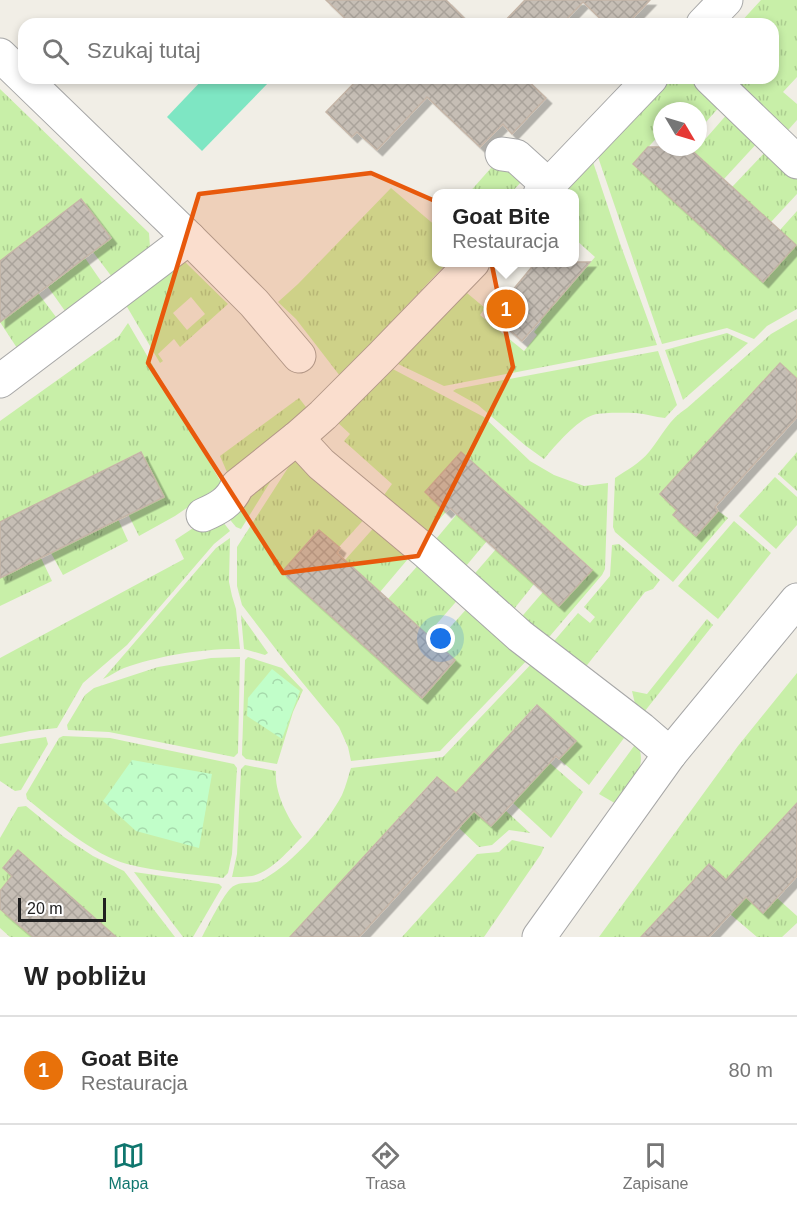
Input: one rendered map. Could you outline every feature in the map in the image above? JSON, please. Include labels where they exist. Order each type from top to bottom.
[{"type":"street","points":[[709,18],[726,0]]},
{"type":"street","points":[[2,60],[18,75]]},
{"type":"street","points":[[27,84],[254,303],[299,356]]},
{"type":"street","points":[[502,154],[516,156],[544,189],[645,84]]},
{"type":"street","points":[[716,84],[797,162]]},
{"type":"street","points":[[0,381],[189,238]]},
{"type":"street","points":[[203,515],[219,508],[234,494],[237,486],[297,438],[382,357],[468,267]]},
{"type":"street","points":[[297,438],[321,464],[424,550],[520,636],[670,754]]},
{"type":"street","points":[[538,937],[670,754],[797,600]]},
{"type":"highlighted area","points":[[371,173],[483,222],[513,367],[418,556],[283,573],[148,363],[199,194]]},
{"type":"green space","points":[[761,0],[797,0],[797,77],[783,92],[797,104],[797,120],[782,137],[734,91],[739,84],[779,84],[779,18],[744,18]]},
{"type":"green space","points":[[198,84],[267,84],[202,151],[167,117]]},
{"type":"green space","points":[[657,84],[696,84],[699,86],[721,105],[707,121],[707,102],[653,102],[653,142],[633,164],[763,281],[796,245],[780,230],[797,211],[797,309],[767,326],[754,339],[727,328],[662,344],[598,157],[593,153]]},
{"type":"green space","points":[[0,89],[149,233],[150,247],[112,277],[93,252],[111,238],[81,199],[0,261]]},
{"type":"green space","points":[[729,112],[759,141],[724,179],[698,156],[707,156],[707,137]]},
{"type":"green space","points":[[768,149],[797,177],[797,194],[771,222],[732,187]]},
{"type":"green space","points":[[498,160],[522,181],[515,189],[472,189]]},
{"type":"green space","points":[[593,162],[657,345],[444,386],[396,363],[461,288],[485,308],[480,315],[524,351],[537,335],[534,332],[542,322],[536,314],[547,301],[553,306],[595,257],[579,243],[579,189],[558,189]]},
{"type":"green space","points":[[391,188],[432,223],[432,267],[443,267],[340,376],[296,319],[278,302]]},
{"type":"green space","points":[[85,258],[103,284],[65,311],[48,287]]},
{"type":"green space","points":[[183,260],[228,304],[180,347],[174,339],[158,354],[163,361],[160,363],[123,300]],"holes":[[[191,297],[205,314],[187,330],[173,313]]]},
{"type":"green space","points":[[38,293],[56,317],[17,348],[0,322]]},
{"type":"green space","points":[[797,319],[797,379],[780,363],[660,494],[677,510],[673,515],[695,536],[718,511],[728,518],[673,582],[615,532],[613,527],[615,478],[645,456],[681,412],[771,334]]},
{"type":"green space","points":[[128,323],[222,484],[175,516],[139,536],[128,514],[140,452],[0,522],[0,421],[119,336]]},
{"type":"green space","points":[[727,333],[748,343],[683,400],[665,350]]},
{"type":"green space","points":[[658,351],[677,405],[665,418],[636,413],[593,415],[573,428],[544,459],[478,405],[453,391],[456,389]]},
{"type":"green space","points":[[387,366],[484,417],[530,461],[554,475],[584,486],[608,483],[605,569],[544,643],[518,621],[543,592],[559,606],[592,569],[461,452],[425,492],[446,512],[422,538],[424,529],[384,495],[392,484],[344,441],[350,434],[336,421]]},
{"type":"green space","points":[[299,398],[309,411],[230,479],[220,456]]},
{"type":"green space","points":[[797,452],[797,491],[778,474]]},
{"type":"green space","points":[[293,460],[368,515],[339,547],[318,530],[282,572],[421,698],[455,661],[436,643],[470,605],[470,614],[520,657],[528,654],[531,656],[440,751],[351,761],[348,747],[339,727],[242,605],[237,586],[237,547]]},
{"type":"green space","points":[[282,463],[241,529],[236,527],[222,510]]},
{"type":"green space","points":[[775,477],[797,497],[797,525],[776,549],[739,516]]},
{"type":"green space","points":[[216,513],[230,531],[214,544],[127,645],[83,683],[57,728],[0,737],[0,658],[184,559],[175,540]]},
{"type":"green space","points":[[457,514],[487,541],[461,572],[431,545]]},
{"type":"green space","points":[[118,519],[128,541],[63,575],[51,553]]},
{"type":"green space","points":[[734,521],[771,553],[718,619],[678,586]]},
{"type":"green space","points":[[378,523],[413,553],[380,592],[345,560]]},
{"type":"green space","points":[[230,538],[229,582],[236,609],[240,649],[197,651],[166,656],[124,668],[103,679],[216,548]]},
{"type":"green space","points":[[619,544],[660,580],[653,589],[645,592],[580,674],[549,647],[578,613],[590,623],[595,617],[584,607],[610,576],[612,545]]},
{"type":"green space","points":[[496,549],[534,584],[510,614],[470,579]]},
{"type":"green space","points":[[41,558],[52,581],[0,606],[0,578]]},
{"type":"green space","points":[[421,562],[421,571],[451,596],[461,596],[427,635],[388,599]]},
{"type":"green space","points":[[241,615],[268,653],[265,655],[244,649]]},
{"type":"green space","points":[[707,619],[713,625],[641,716],[636,708],[632,691],[647,694]]},
{"type":"green space","points":[[240,657],[238,753],[234,757],[109,732],[68,730],[67,725],[85,695],[94,688],[158,667],[211,658]]},
{"type":"green space","points":[[248,657],[282,668],[303,690],[293,712],[277,764],[246,759],[242,755],[245,660]]},
{"type":"green space","points":[[535,660],[624,738],[589,785],[559,759],[576,741],[536,705],[456,793],[436,777],[290,937],[202,937],[230,889],[238,884],[264,879],[287,863],[308,842],[342,795],[351,768],[443,757]]},
{"type":"green space","points":[[272,669],[300,691],[282,739],[247,716],[248,698]]},
{"type":"green space","points":[[797,673],[797,803],[726,880],[709,864],[641,937],[599,937],[738,746]]},
{"type":"green space","points":[[63,736],[110,738],[234,764],[237,768],[232,854],[228,873],[223,878],[175,873],[114,860],[75,836],[27,799],[26,794],[59,738]]},
{"type":"green space","points":[[46,737],[48,744],[21,790],[15,791],[0,781],[0,744]]},
{"type":"green space","points":[[637,742],[640,751],[640,768],[618,805],[599,794]]},
{"type":"green space","points":[[132,760],[212,774],[199,848],[136,831],[103,801]]},
{"type":"green space","points":[[550,763],[583,792],[551,838],[513,803]]},
{"type":"green space","points":[[245,765],[276,771],[277,788],[283,806],[302,837],[266,870],[252,876],[232,877],[237,854],[241,769]]},
{"type":"green space","points":[[26,806],[64,837],[93,856],[124,871],[175,937],[97,937],[105,927],[19,851],[17,880],[0,891],[0,838],[18,807]]},
{"type":"green space","points":[[474,811],[491,826],[506,811],[530,833],[509,830],[492,845],[479,847],[459,828]]},
{"type":"green space","points":[[512,840],[544,847],[484,937],[402,937],[477,854],[499,852]]},
{"type":"green space","points":[[134,872],[219,884],[222,887],[193,937],[183,937]]},
{"type":"green space","points":[[746,897],[763,913],[777,898],[797,916],[797,923],[782,937],[757,937],[730,914]]},
{"type":"green space","points":[[0,909],[33,937],[10,937],[0,928]]},
{"type":"building","points":[[326,0],[446,0],[464,18],[345,18]]},
{"type":"building","points":[[525,0],[650,0],[633,18],[600,18],[583,2],[568,18],[508,18]]},
{"type":"building","points":[[353,84],[531,84],[546,98],[512,134],[503,124],[480,147],[427,97],[377,150],[357,132],[352,137],[326,112]]},
{"type":"building","points":[[648,147],[653,147],[653,156],[698,156],[796,245],[763,282],[633,164]]},
{"type":"building","points":[[81,199],[111,238],[0,322],[0,261]]},
{"type":"building","points":[[579,262],[590,262],[522,341],[492,315],[532,267],[579,267]]},
{"type":"building","points":[[780,363],[797,379],[797,417],[715,507],[718,511],[696,536],[673,515],[677,510],[660,494]]},
{"type":"building","points":[[141,452],[164,497],[0,578],[0,522]]},
{"type":"building","points":[[461,452],[592,570],[559,606],[450,508],[446,512],[425,492]]},
{"type":"building","points":[[319,530],[340,548],[337,553],[455,660],[422,698],[282,572]]},
{"type":"building","points":[[537,705],[576,741],[559,759],[556,756],[491,826],[474,811],[359,937],[290,937],[437,777],[456,793]]},
{"type":"building","points":[[797,803],[797,876],[763,913],[746,897],[709,937],[641,937],[709,864],[726,880]]},
{"type":"building","points":[[18,850],[116,937],[33,937],[0,909],[0,891],[12,876],[3,868]]},
{"type":"place","name":"Goat Bite","points":[[506,309]]}]
